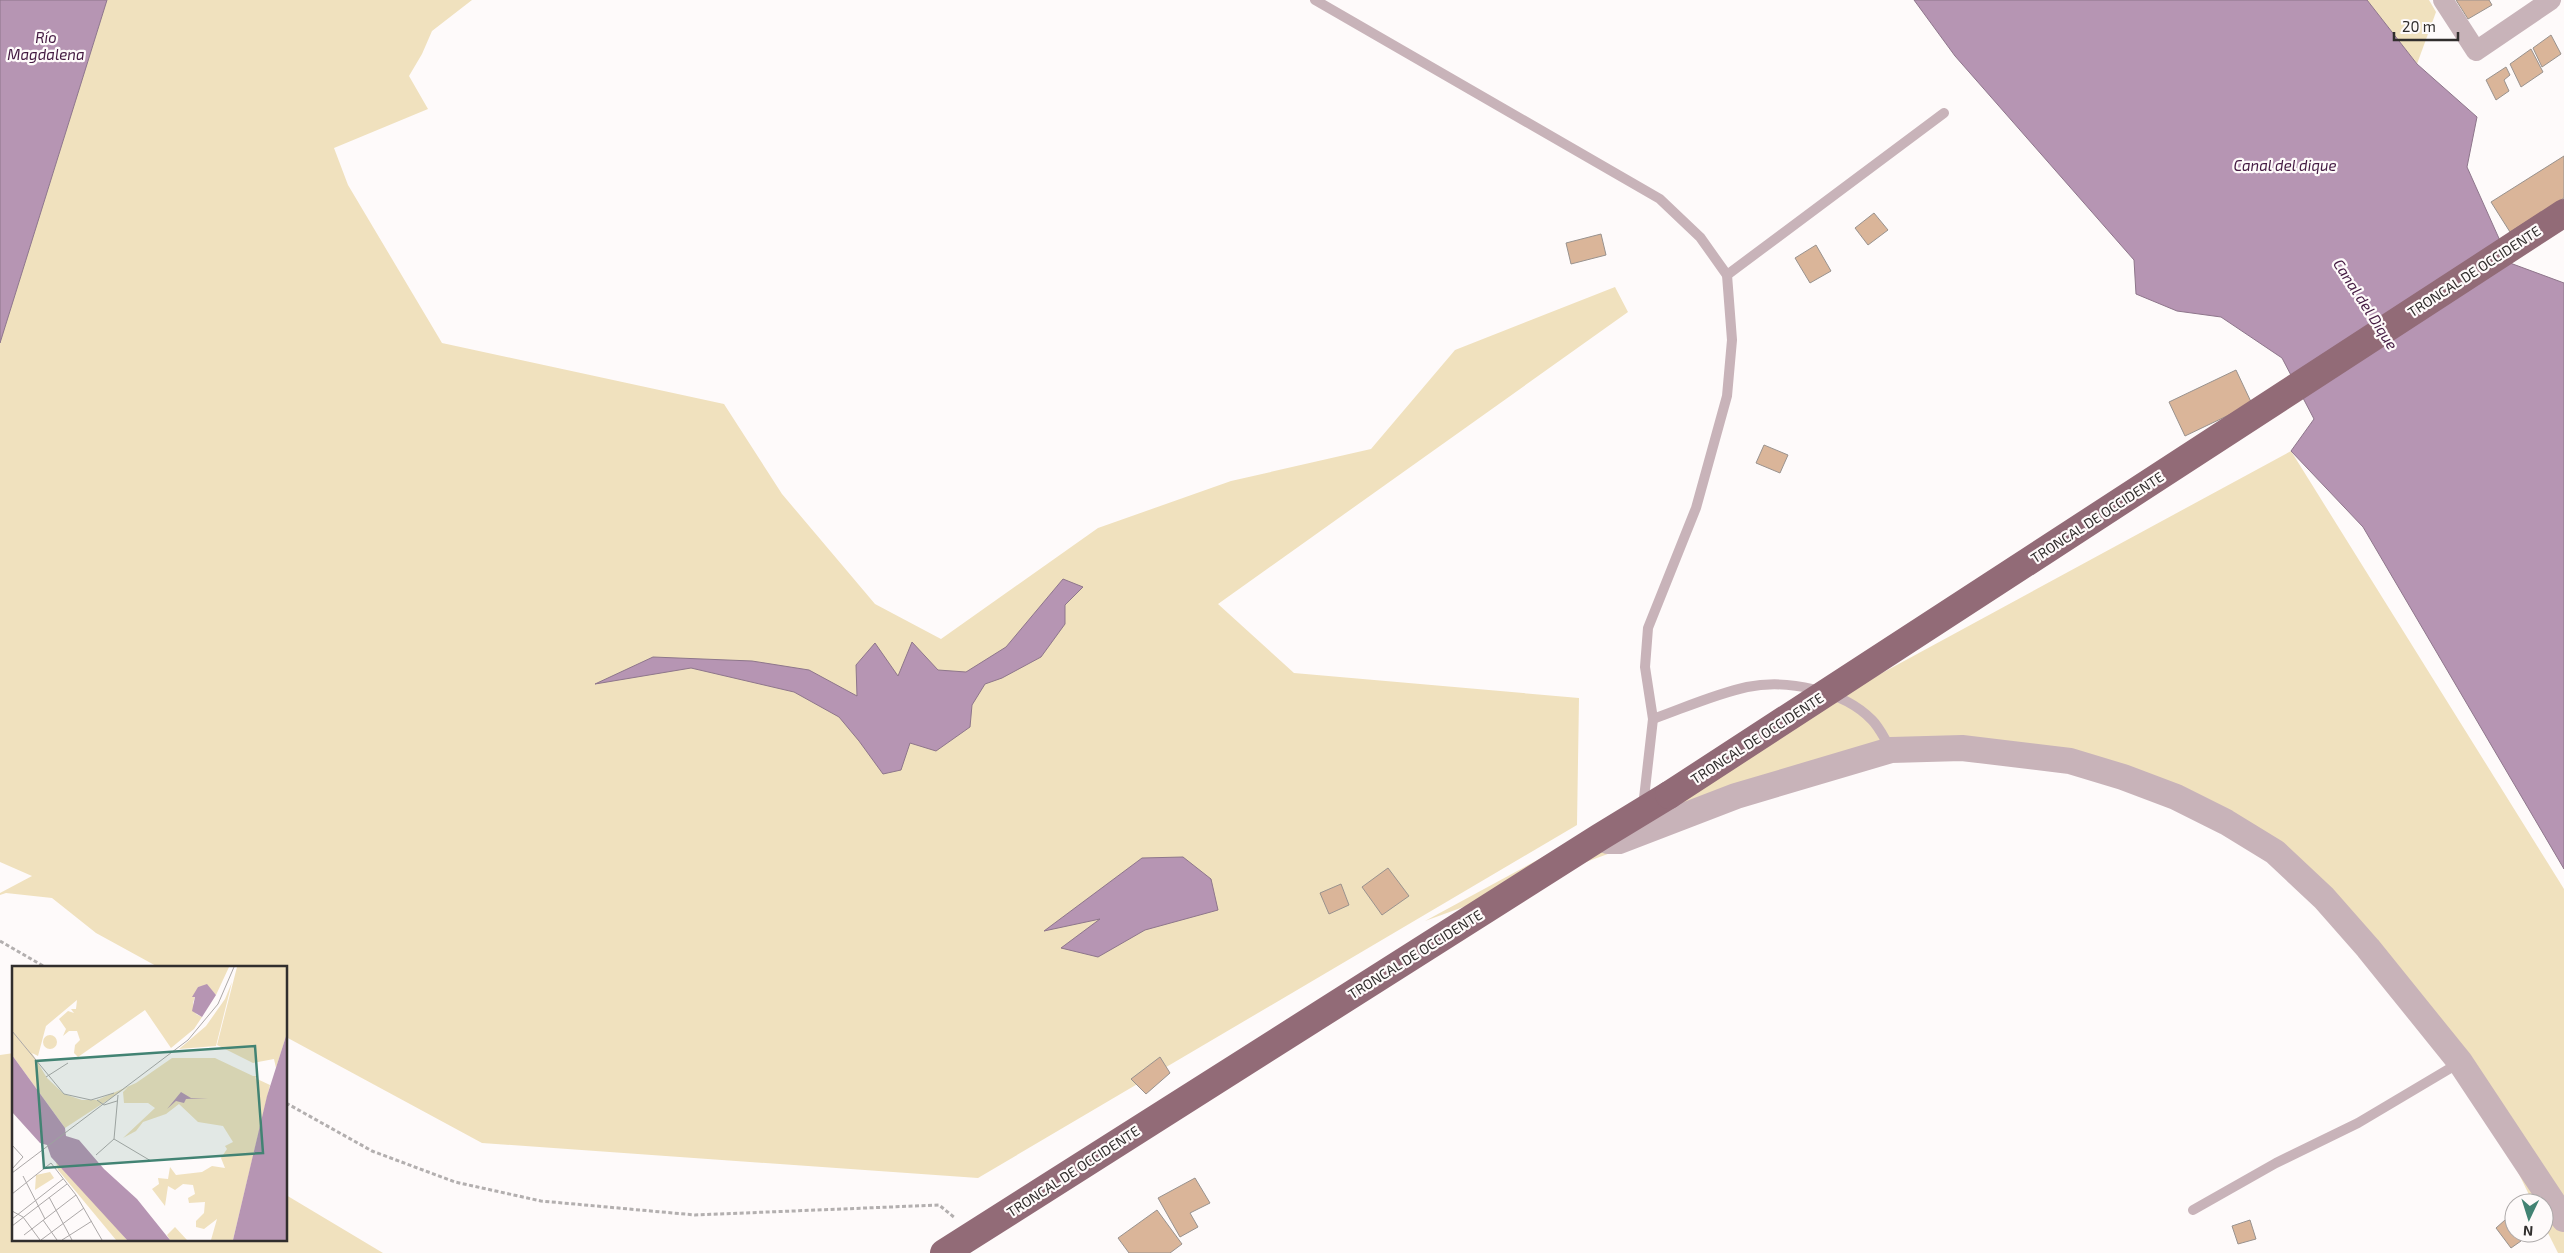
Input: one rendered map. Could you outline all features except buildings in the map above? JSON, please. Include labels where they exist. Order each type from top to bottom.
[{"type":"highway","name":"TRONCAL DE OCCIDENTE","points":[[955,1245],[1669,795],[2564,213]]},
{"type":"street","points":[[2443,0],[2476,51],[2551,0]]},
{"type":"street","points":[[1600,837],[1608,841],[1619,841],[1736,796],[1891,750],[1962,748],[2070,761],[2123,777],[2176,797],[2226,822],[2275,852],[2324,898],[2368,948],[2460,1062],[2564,1219]]},
{"type":"lane","points":[[1315,0],[1660,199],[1700,237],[1727,275],[1732,340],[1727,396],[1696,508],[1648,628],[1646,667],[1653,719],[1643,811]]},
{"type":"lane","points":[[1727,275],[1944,113]]},
{"type":"lane","points":[[1653,719],[1748,687],[1783,685],[1806,687],[1845,701],[1861,711],[1872,720],[1891,750]]},
{"type":"lane","points":[[2193,1210],[2276,1163],[2358,1123],[2460,1062]]},
{"type":"path","points":[[0,941],[43,966]]},
{"type":"path","points":[[288,1104],[372,1151],[455,1182],[541,1202],[695,1215],[939,1205],[954,1216],[955,1245]]},
{"type":"shaded area","points":[[107,0],[472,0],[432,31],[422,54],[409,76],[428,109],[334,148],[348,185],[442,343],[724,404],[782,494],[875,604],[941,639],[1098,528],[1231,481],[1371,449],[1455,350],[1615,287],[1628,312],[1218,604],[1294,673],[1579,698],[1577,825],[978,1178],[482,1143],[288,1038],[288,966],[156,966],[96,933],[52,898],[6,893],[0,895],[0,893],[32,876],[0,862],[0,343]]},
{"type":"shaded area","points":[[2367,0],[2429,0],[2436,12],[2417,64]]},
{"type":"shaded area","points":[[2291,451],[2564,889],[2564,1253],[2558,1253],[2553,1243],[2554,1193],[2528,1193],[2460,1052],[2275,852],[2123,777],[1891,750],[1425,921]]},
{"type":"shaded area","points":[[12,1053],[12,1240],[288,1240],[288,1196],[383,1253],[0,1253],[0,1055]]},
{"type":"water","name":"Río Magdalena","points":[[0,0],[107,0],[0,343]]},
{"type":"water","name":"Canal del dique","points":[[1914,0],[2367,0],[2417,64],[2477,117],[2467,167],[2510,263],[2564,283],[2564,869],[2363,527],[2291,451],[2314,419],[2282,358],[2221,317],[2177,311],[2136,294],[2134,260],[1955,56]]},
{"type":"water","points":[[1063,579],[1083,587],[1065,605],[1065,624],[1041,657],[1002,678],[985,684],[972,705],[970,727],[936,751],[910,743],[901,770],[883,774],[839,717],[794,692],[691,668],[595,684],[653,657],[752,661],[809,670],[857,696],[856,665],[875,643],[898,676],[912,642],[938,670],[966,672],[1006,647]]},
{"type":"water","points":[[1183,857],[1211,879],[1218,910],[1145,930],[1098,957],[1061,948],[1100,919],[1044,931],[1142,858]]},
{"type":"water label","name":"Canal del Dique","points":[[2366,304]]}]
